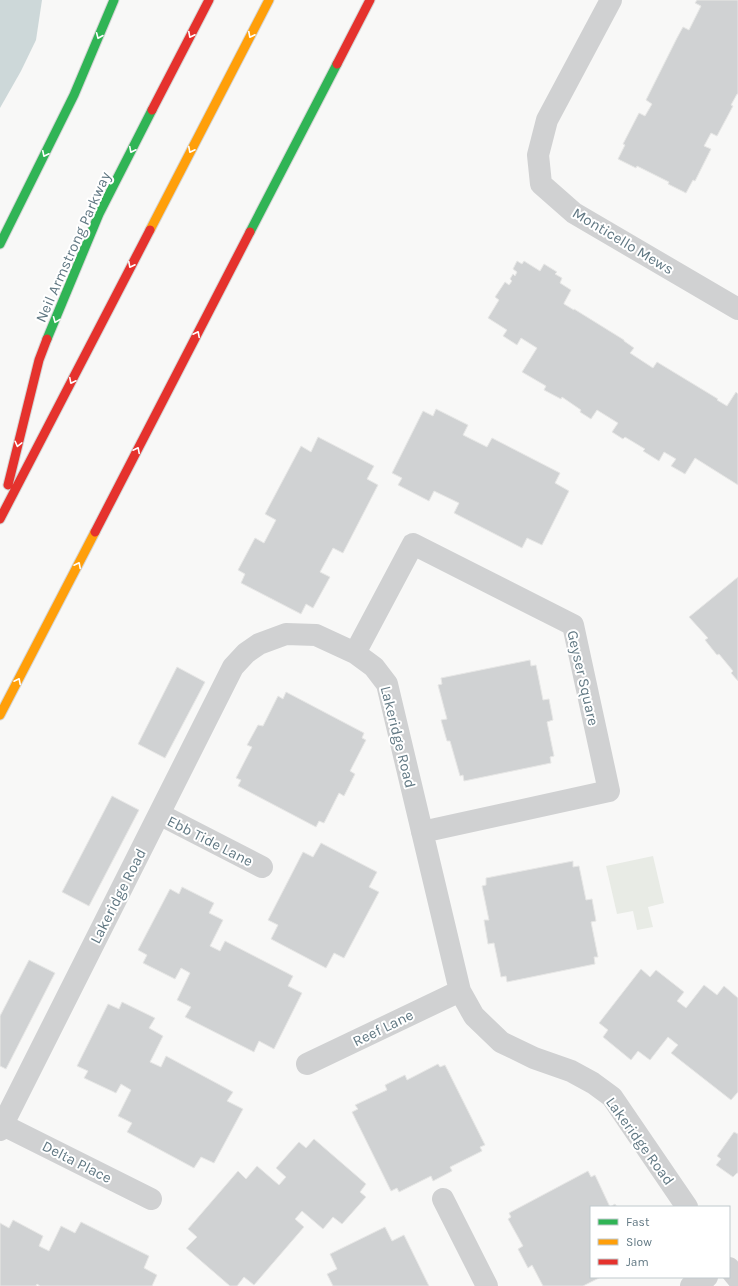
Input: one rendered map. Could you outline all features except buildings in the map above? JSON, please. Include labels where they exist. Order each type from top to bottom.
[{"type":"highway","points":[[0,244],[74,95],[114,0]]},
{"type":"highway","name":"Neil Armstrong Parkway","points":[[0,519],[39,360],[99,214],[209,0]]},
{"type":"highway","points":[[0,519],[269,0]]},
{"type":"highway","points":[[0,716],[370,0]]},
{"type":"street","name":"Monticello Mews","points":[[611,0],[548,120],[538,155],[541,184],[574,213],[738,309]]},
{"type":"street","name":"Geyser Square","points":[[355,653],[413,544],[573,625],[609,791],[422,832]]},
{"type":"street","name":"Lakeridge Road","points":[[1,1128],[233,667],[246,653],[259,644],[286,634],[316,636],[355,653],[374,667],[387,684],[460,991],[474,1016],[501,1042],[534,1058],[571,1071],[612,1097],[686,1206]]},
{"type":"street","name":"Ebb Tide Lane","points":[[159,814],[262,867]]},
{"type":"street","name":"Reef Lane","points":[[307,1064],[460,991]]},
{"type":"street","name":"Delta Place","points":[[1,1128],[151,1199]]},
{"type":"street","points":[[443,1199],[487,1286]]},
{"type":"street","points":[[730,1269],[738,1279]]},
{"type":"street","points":[[691,1286],[705,1278]]},
{"type":"shaded area","points":[[0,0],[42,0],[36,40],[21,71],[0,108]]},
{"type":"shaded area","points":[[653,856],[664,903],[648,907],[653,927],[637,930],[633,911],[617,914],[606,866]]},
{"type":"traffic: fast","points":[[0,244],[74,95],[114,0]]},
{"type":"traffic: fast","points":[[250,232],[337,64]]},
{"type":"traffic: fast","points":[[47,339],[99,214],[152,110]]},
{"type":"traffic: slow","points":[[150,230],[269,0]]},
{"type":"traffic: slow","points":[[0,715],[95,532]]},
{"type":"traffic: jam","points":[[152,110],[209,0]]},
{"type":"traffic: jam","points":[[337,64],[370,0]]},
{"type":"traffic: jam","points":[[0,519],[150,230]]},
{"type":"traffic: jam","points":[[95,532],[250,232]]},
{"type":"traffic: jam","points":[[8,485],[39,360],[47,339]]}]
